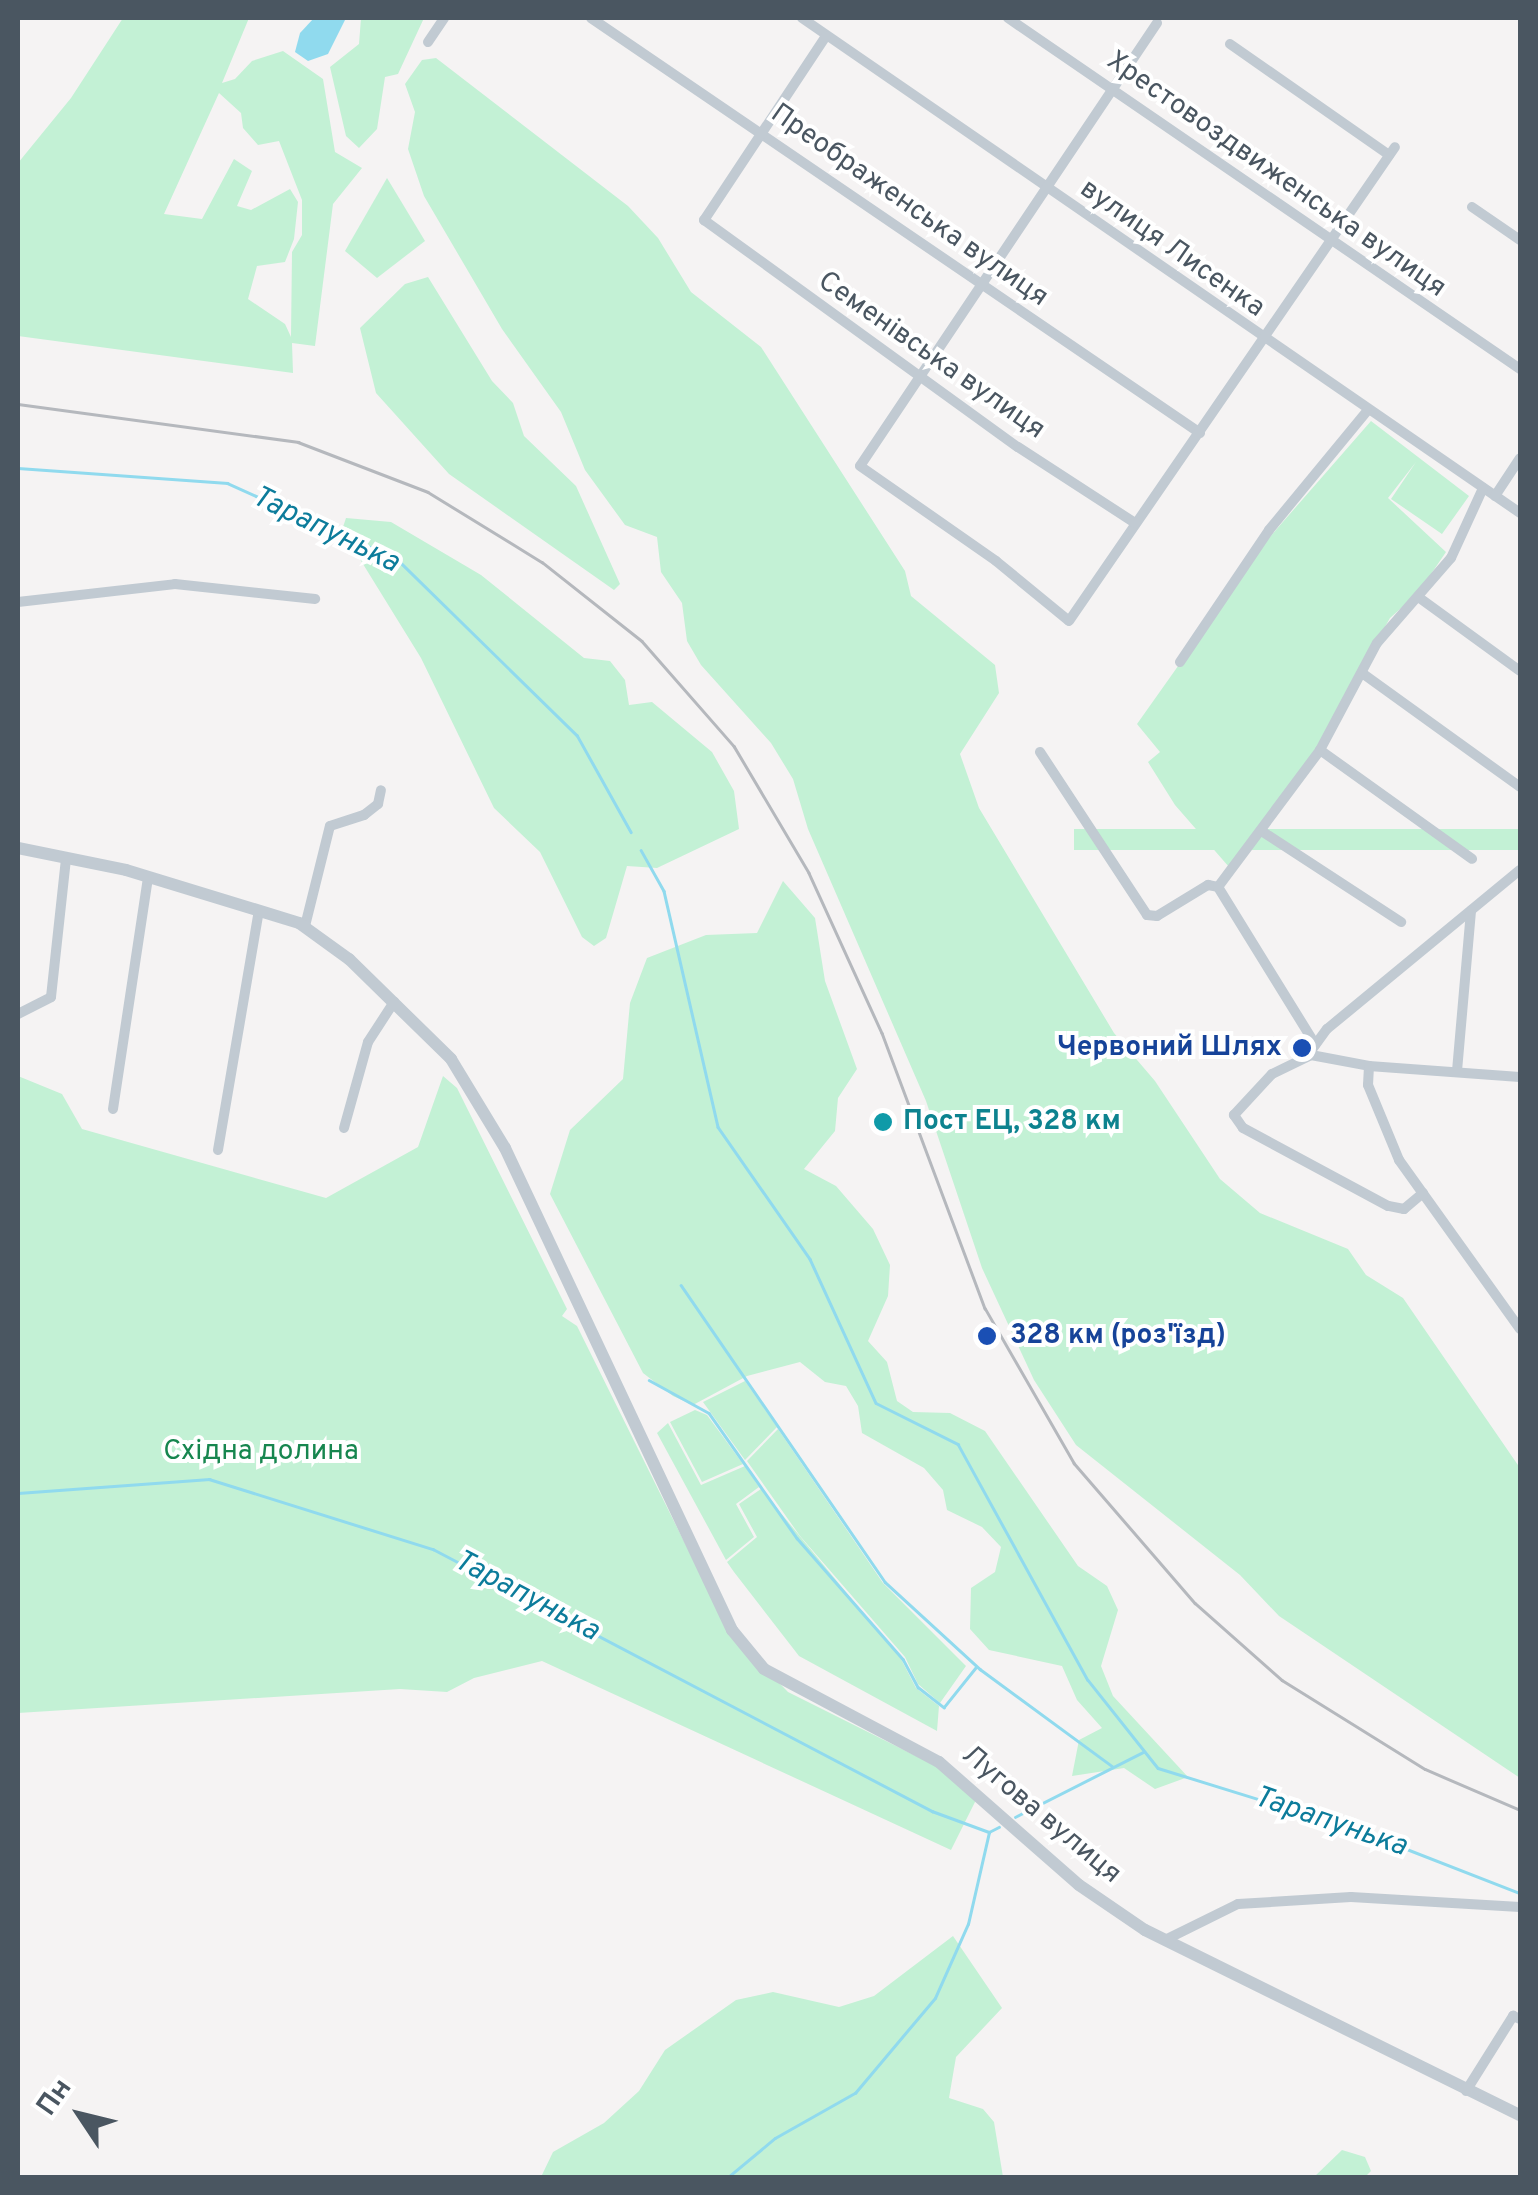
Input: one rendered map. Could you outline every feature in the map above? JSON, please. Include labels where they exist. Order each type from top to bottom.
[{"type":"street","points":[[428,42],[444,18]]},
{"type":"street","name":"Преображенська вулиця","points":[[591,18],[761,130],[876,216],[1200,433]]},
{"type":"street","name":"вулиця Лисенка","points":[[802,18],[1520,513]]},
{"type":"street","name":"Хрестовоздвиженська вулиця","points":[[1008,18],[1330,244],[1520,369]]},
{"type":"street","points":[[1157,24],[860,466],[996,561],[1069,622],[1392,151],[1230,44]]},
{"type":"street","points":[[761,130],[826,36]]},
{"type":"street","name":"Семенівська вулиця","points":[[761,130],[704,220],[1135,523]]},
{"type":"street","points":[[1472,207],[1520,240]]},
{"type":"street","points":[[1180,662],[1269,530],[1367,411]]},
{"type":"street","points":[[1495,496],[1520,458]]},
{"type":"street","points":[[1040,752],[1147,914],[1157,916],[1213,886],[1262,832],[1320,750],[1390,626],[1422,599],[1452,558],[1483,488]]},
{"type":"street","points":[[18,602],[175,584],[316,599]]},
{"type":"street","points":[[1422,599],[1520,672]]},
{"type":"street","points":[[1362,673],[1520,787]]},
{"type":"street","points":[[1320,750],[1472,858]]},
{"type":"street","points":[[18,848],[148,877],[305,926],[330,826],[364,815],[378,804],[381,790]]},
{"type":"street","points":[[1262,832],[1401,922]]},
{"type":"street","points":[[18,1014],[51,997],[66,858]]},
{"type":"street","points":[[1423,1193],[1404,1209],[1388,1206],[1243,1128],[1234,1115],[1241,1101],[1293,1059],[1313,1049],[1520,870]]},
{"type":"street","points":[[113,1109],[148,877]]},
{"type":"street","points":[[1213,886],[1313,1049],[1368,1066],[1520,1078]]},
{"type":"street","points":[[1456,1072],[1471,910]]},
{"type":"street","points":[[218,1150],[259,911]]},
{"type":"street","name":"Лугова вулиця","points":[[305,926],[394,1002],[480,1100],[732,1630],[764,1668],[939,1762],[1079,1885],[1165,1940],[1520,2116]]},
{"type":"street","points":[[344,1128],[368,1042],[394,1002]]},
{"type":"street","points":[[1368,1066],[1368,1084],[1399,1160],[1520,1329]]},
{"type":"street","points":[[1165,1940],[1238,1904],[1351,1897],[1520,1907]]},
{"type":"street","points":[[1466,2091],[1513,2016],[1520,2019]]},
{"type":"green space","points":[[123,18],[249,18],[222,83],[235,79],[252,61],[283,51],[323,79],[335,152],[362,168],[333,204],[315,346],[292,343],[293,373],[18,336],[18,163],[71,98]],"holes":[[[219,93],[241,113],[243,128],[258,145],[279,141],[302,200],[302,235],[292,252],[291,337],[285,324],[248,299],[257,266],[285,262],[294,239],[298,202],[290,189],[251,210],[237,206],[252,171],[234,159],[202,219],[164,214]]]},
{"type":"green space","points":[[361,18],[424,18],[398,74],[385,77],[377,129],[359,148],[346,136],[330,67],[359,44]]},
{"type":"green space","points":[[436,58],[628,206],[658,238],[691,292],[761,347],[905,571],[911,596],[995,665],[999,693],[960,754],[979,808],[1114,1033],[1155,1081],[1220,1179],[1260,1213],[1348,1249],[1366,1275],[1403,1298],[1520,1468],[1520,1778],[1279,1616],[1240,1575],[1076,1445],[1034,1380],[982,1268],[926,1101],[808,829],[793,779],[771,743],[701,665],[687,641],[682,603],[661,572],[657,537],[625,525],[585,470],[561,412],[502,329],[424,196],[408,149],[415,112],[405,84],[422,60]]},
{"type":"green space","points":[[387,178],[425,241],[377,278],[345,251]]},
{"type":"green space","points":[[428,277],[492,381],[513,403],[524,436],[576,486],[620,584],[614,590],[449,474],[376,393],[360,328],[405,284]]},
{"type":"green space","points":[[1371,421],[1469,496],[1442,534],[1391,499],[1416,462],[1388,498],[1446,552],[1418,593],[1390,618],[1316,749],[1229,867],[1175,805],[1148,762],[1160,752],[1137,724],[1268,539]]},
{"type":"green space","points":[[346,518],[391,522],[481,575],[584,658],[610,661],[625,680],[629,705],[652,702],[712,752],[734,791],[739,829],[657,868],[627,866],[606,938],[594,946],[582,937],[540,852],[494,808],[421,658],[342,530]]},
{"type":"green space","points":[[1074,829],[1520,829],[1520,850],[1074,850]]},
{"type":"green space","points":[[783,881],[815,918],[825,981],[857,1069],[838,1098],[835,1131],[804,1169],[836,1186],[873,1229],[890,1265],[888,1296],[868,1341],[887,1362],[897,1401],[913,1412],[950,1413],[985,1431],[1078,1566],[1107,1586],[1118,1610],[1101,1666],[1113,1696],[1188,1777],[1155,1789],[1124,1768],[1072,1776],[1079,1740],[1102,1728],[1077,1700],[1062,1666],[989,1650],[970,1629],[971,1588],[995,1572],[1001,1547],[982,1527],[947,1510],[943,1490],[924,1468],[862,1433],[858,1406],[846,1386],[825,1382],[800,1362],[747,1376],[693,1405],[673,1396],[643,1373],[550,1194],[570,1130],[623,1079],[630,1003],[647,958],[706,935],[757,933]]},
{"type":"green space","name":"Східна долина","points":[[18,1076],[62,1094],[82,1129],[326,1198],[418,1147],[443,1076],[457,1088],[567,1309],[562,1316],[577,1326],[729,1632],[788,1692],[938,1767],[976,1800],[951,1850],[542,1661],[474,1678],[447,1692],[400,1689],[18,1713]]},
{"type":"green space","points":[[745,1381],[777,1427],[745,1460],[703,1402]]},
{"type":"green space","points":[[695,1410],[707,1415],[743,1464],[702,1482],[670,1422]]},
{"type":"green space","points":[[668,1423],[701,1485],[745,1466],[759,1487],[736,1504],[754,1537],[726,1560],[657,1433]]},
{"type":"green space","points":[[778,1429],[883,1583],[966,1666],[940,1703],[918,1684],[905,1657],[800,1536],[747,1461]]},
{"type":"green space","points":[[761,1489],[901,1659],[916,1688],[939,1706],[937,1731],[799,1656],[734,1572],[727,1562],[757,1537],[739,1504]]},
{"type":"green space","points":[[953,1936],[1002,2008],[956,2057],[949,2098],[983,2109],[994,2122],[1003,2177],[541,2177],[553,2152],[604,2123],[639,2091],[665,2050],[736,2000],[773,1992],[839,2007],[874,1996]]},
{"type":"green space","points":[[1342,2150],[1365,2157],[1371,2171],[1365,2177],[1314,2177]]},
{"type":"water","points":[[314,18],[346,18],[328,54],[308,61],[295,52],[300,33]]},
{"type":"waterway","name":"Тарапунька","points":[[18,468],[227,483],[397,559],[577,735],[631,832]]},
{"type":"waterway","name":"Тарапунька","points":[[641,850],[664,891],[718,1127],[810,1259],[876,1403],[958,1444],[1088,1680],[1158,1768],[1358,1830],[1520,1893]]},
{"type":"waterway","points":[[681,1285],[885,1582],[980,1669],[1112,1766]]},
{"type":"waterway","points":[[649,1380],[709,1413],[797,1538],[903,1659],[918,1687],[944,1707],[976,1667]]},
{"type":"waterway","name":"Тарапунька","points":[[18,1493],[209,1479],[433,1549],[932,1811],[989,1832],[999,1827]]},
{"type":"waterway","name":"Тарапунька","points":[[1015,1817],[1143,1752]]},
{"type":"waterway","points":[[727,2178],[775,2138],[855,2093],[935,1998],[968,1924],[989,1832]]},
{"type":"railway","points":[[18,404],[298,442],[428,492],[542,562],[642,641],[734,746],[809,873],[882,1033],[985,1308],[1074,1463],[1195,1603],[1282,1680],[1425,1769],[1520,1810]]},
{"type":"place","name":"Червоний Шлях","points":[[1302,1048]]},
{"type":"place","name":"Пост ЕЦ, 328 км","points":[[883,1122]]},
{"type":"place","name":"328 км (роз'їзд)","points":[[987,1336]]}]
